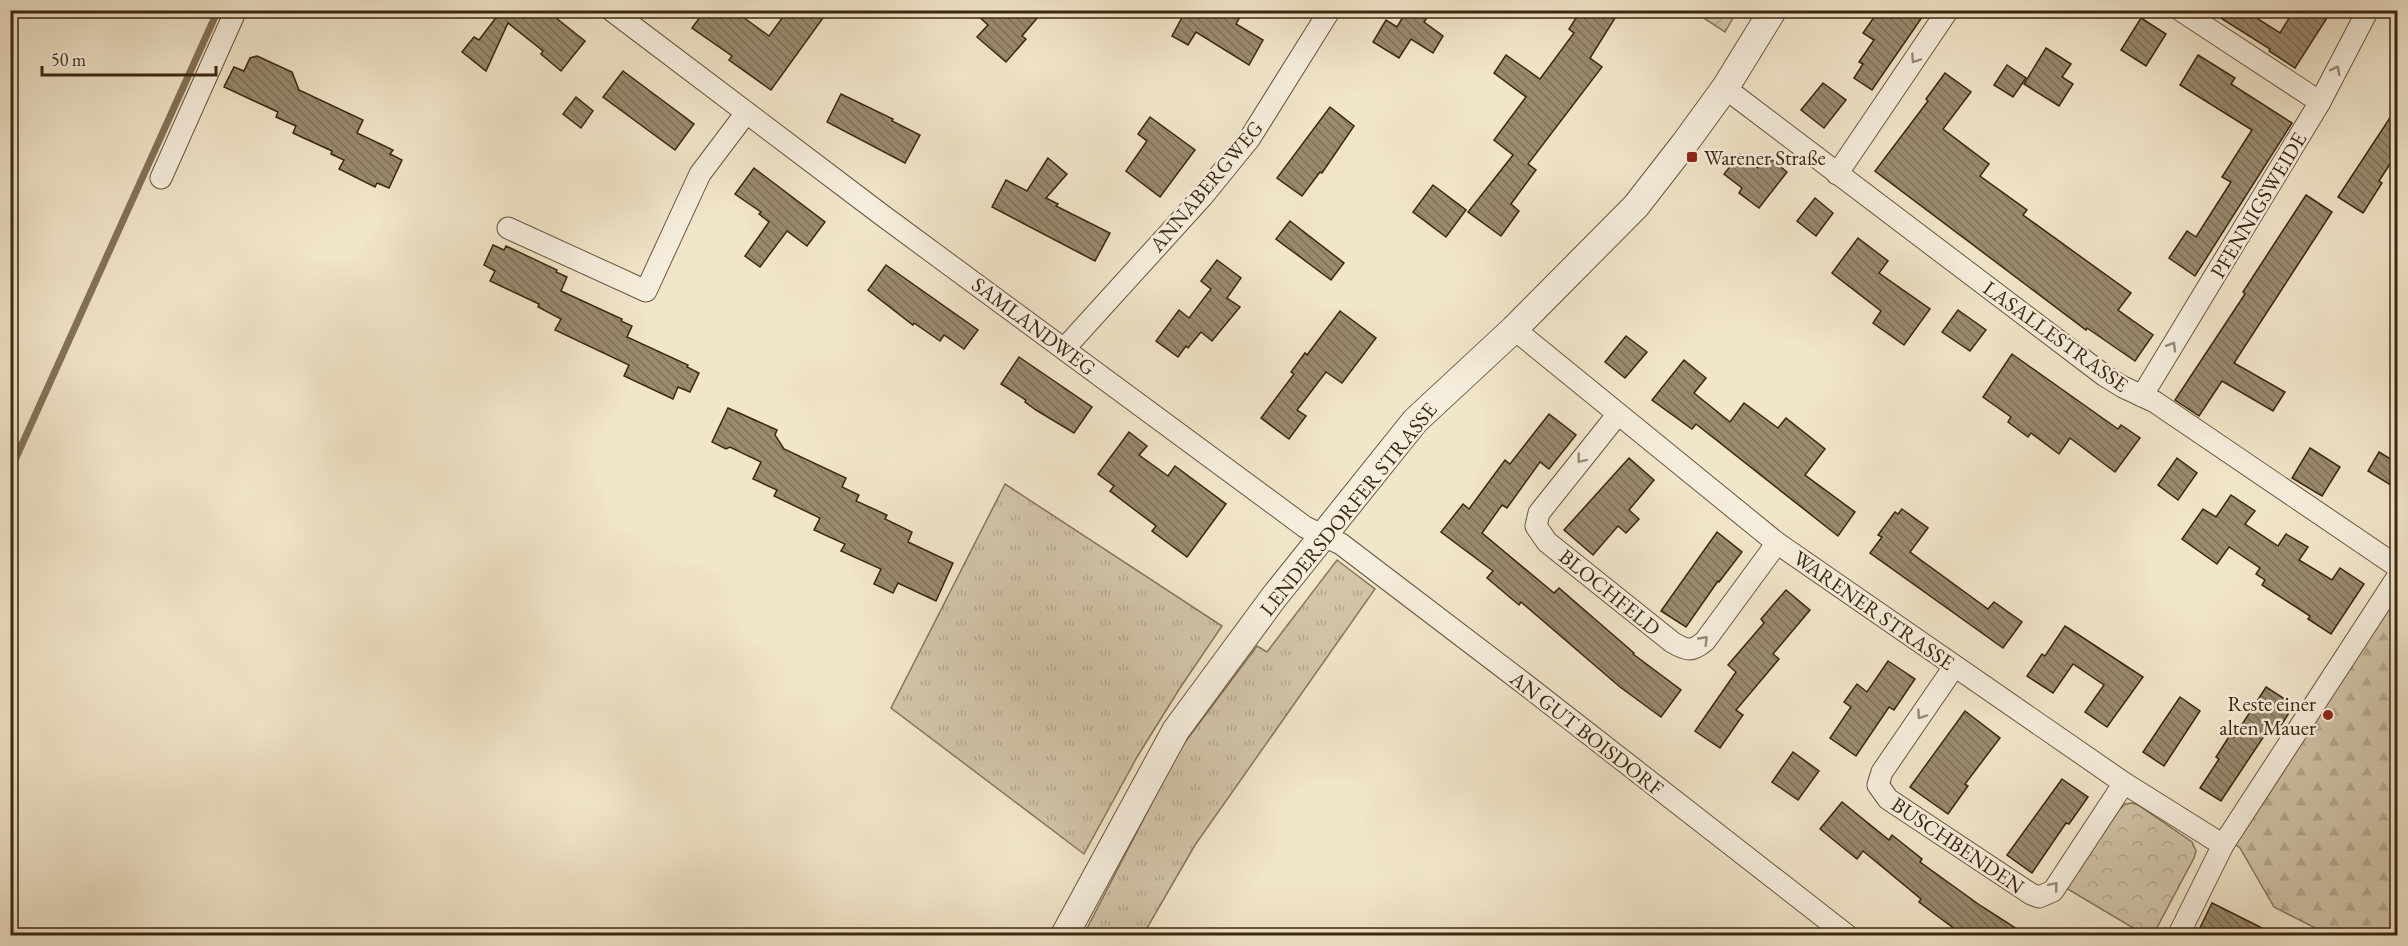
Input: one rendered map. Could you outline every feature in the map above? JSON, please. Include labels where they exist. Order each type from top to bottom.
[{"type":"street","points":[[161,178],[236,10]]},
{"type":"street","name":"SAMLANDWEG","points":[[611,10],[746,113],[1305,527],[1324,534]]},
{"type":"street","name":"ANNABERGWEG","points":[[1064,349],[1202,197],[1250,138],[1330,10]]},
{"type":"street","name":"LENDERSDORFER STRASSE","points":[[1064,936],[1176,730],[1274,597],[1415,421],[1514,329],[1636,206],[1725,88],[1773,10]]},
{"type":"street","points":[[1837,174],[1948,10]]},
{"type":"street","points":[[2180,10],[2320,102]]},
{"type":"street","name":"PFENNIGSWEIDE","points":[[2142,396],[2320,102],[2368,10]]},
{"type":"street","name":"LASALLESTRASSE","points":[[1725,88],[2105,376],[2155,402],[2397,567]]},
{"type":"street","points":[[508,228],[646,291],[700,174],[746,113]]},
{"type":"street","name":"WARENER STRASSE","points":[[1514,329],[1777,543],[2124,783],[2223,845]]},
{"type":"street","name":"BLOCHFELD","points":[[1618,414],[1539,513],[1536,526],[1539,533],[1556,549],[1672,642],[1689,650],[1695,650],[1706,641],[1777,543]]},
{"type":"street","name":"AN GUT BOISDORF","points":[[1324,534],[1341,544],[1526,685],[1848,936]]},
{"type":"street","points":[[2178,936],[2223,845],[2397,576]]},
{"type":"street","name":"BUSCHBENDEN","points":[[1954,667],[1882,772],[1878,785],[1888,799],[2031,894],[2039,897],[2053,891],[2124,783]]},
{"type":"green space","points":[[1693,11],[1737,11],[1725,32]]},
{"type":"green space","points":[[1005,484],[1222,626],[1137,757],[1084,854],[891,708]]},
{"type":"green space","points":[[1337,560],[1375,589],[1195,845],[1143,935],[1083,936],[1180,749],[1257,646],[1267,652]]},
{"type":"green space","points":[[2397,591],[2397,935],[2329,935],[2274,907],[2240,848],[2231,841]]},
{"type":"green space","points":[[2132,803],[2192,842],[2196,851],[2153,935],[2145,935],[2066,888],[2119,810],[2125,804]]},
{"type":"building","points":[[492,10],[546,10],[585,41],[561,71],[541,54],[543,51],[508,23],[486,71],[462,52],[474,37],[479,40],[498,15]]},
{"type":"building","points":[[705,10],[733,10],[769,36],[788,10],[813,10],[823,18],[771,90],[729,60],[732,56],[692,28]]},
{"type":"building","points":[[972,10],[1044,10],[1022,36],[1026,39],[1006,62],[977,37],[988,25]]},
{"type":"building","points":[[1186,10],[1244,10],[1236,24],[1263,40],[1249,65],[1196,32],[1188,45],[1172,36]]},
{"type":"building","points":[[1407,10],[1432,10],[1424,22],[1443,36],[1433,53],[1411,39],[1399,58],[1373,42],[1386,20],[1397,27]]},
{"type":"building","points":[[1581,10],[1620,10],[1590,58],[1602,67],[1528,164],[1536,170],[1511,204],[1519,211],[1501,236],[1468,212],[1513,155],[1494,140],[1526,97],[1494,73],[1506,55],[1540,79],[1574,33],[1569,29]]},
{"type":"building","points":[[1879,10],[1927,10],[1872,90],[1854,78],[1863,64],[1859,62],[1874,40],[1863,33]]},
{"type":"building","points":[[2208,10],[2244,10],[2280,33],[2294,10],[2332,10],[2295,68],[2269,51],[2270,49]]},
{"type":"building","points":[[2141,18],[2166,34],[2146,66],[2121,50]]},
{"type":"building","points":[[2046,48],[2071,64],[2062,77],[2073,84],[2059,106],[2024,84]]},
{"type":"building","points":[[2198,55],[2235,78],[2231,84],[2292,123],[2195,276],[2169,258],[2187,231],[2196,237],[2231,182],[2222,177],[2252,130],[2180,85]]},
{"type":"building","points":[[257,56],[292,72],[299,90],[363,120],[357,133],[393,150],[390,154],[402,160],[389,188],[377,183],[375,187],[339,169],[344,160],[331,154],[332,151],[293,133],[296,126],[276,117],[278,112],[224,87],[234,67],[244,71],[250,58]]},
{"type":"building","points":[[2007,65],[2026,78],[2013,97],[1994,85]]},
{"type":"building","points":[[623,71],[694,124],[675,150],[603,97]]},
{"type":"building","points":[[1945,73],[1971,92],[1943,129],[1989,164],[1980,176],[2027,210],[2023,215],[2131,293],[2118,310],[2153,335],[2135,361],[2087,328],[2086,330],[1875,171],[1928,101],[1926,99]]},
{"type":"building","points":[[1823,83],[1846,100],[1824,128],[1801,110]]},
{"type":"building","points":[[841,94],[920,135],[905,163],[827,122]]},
{"type":"building","points":[[576,97],[593,111],[581,128],[563,114]]},
{"type":"building","points":[[1330,107],[1354,126],[1322,173],[1320,172],[1302,196],[1277,178]]},
{"type":"building","points":[[2397,107],[2397,153],[2379,181],[2382,183],[2363,213],[2338,197]]},
{"type":"building","points":[[1150,117],[1195,150],[1160,197],[1126,171],[1147,141],[1138,134]]},
{"type":"building","points":[[1740,154],[1758,168],[1767,156],[1787,172],[1759,208],[1739,193],[1742,188],[1724,174]]},
{"type":"building","points":[[1048,158],[1067,174],[1046,198],[1058,204],[1056,206],[1110,233],[1095,261],[992,207],[1006,180],[1027,191]]},
{"type":"building","points":[[754,168],[825,222],[807,246],[787,231],[760,267],[745,256],[769,222],[759,214],[761,212],[735,194]]},
{"type":"building","points":[[1433,185],[1466,210],[1446,237],[1413,212]]},
{"type":"building","points":[[2306,195],[2332,212],[2234,363],[2285,392],[2273,411],[2222,381],[2199,416],[2175,400],[2245,294],[2243,292]]},
{"type":"building","points":[[1815,198],[1833,213],[1816,236],[1797,221]]},
{"type":"building","points":[[1290,221],[1344,263],[1331,280],[1276,239]]},
{"type":"building","points":[[1858,238],[1888,261],[1879,273],[1930,309],[1904,345],[1873,323],[1881,311],[1832,273]]},
{"type":"building","points":[[493,245],[504,250],[506,246],[557,270],[556,272],[567,277],[561,291],[622,319],[621,321],[632,326],[627,337],[688,365],[687,367],[699,373],[690,392],[678,387],[673,399],[624,376],[629,365],[555,330],[561,319],[538,307],[539,304],[490,281],[495,271],[484,265]]},
{"type":"building","points":[[1217,260],[1241,278],[1227,298],[1240,307],[1212,341],[1201,332],[1178,357],[1156,341],[1179,310],[1189,318],[1211,289],[1201,281]]},
{"type":"building","points":[[886,265],[978,330],[964,349],[944,335],[940,341],[914,323],[913,325],[868,290]]},
{"type":"building","points":[[1958,310],[1986,330],[1970,351],[1942,332]]},
{"type":"building","points":[[1340,311],[1376,338],[1342,383],[1326,372],[1297,410],[1306,416],[1289,439],[1261,418],[1294,374],[1291,372],[1305,353],[1307,355]]},
{"type":"building","points":[[1626,336],[1647,352],[1625,378],[1605,362]]},
{"type":"building","points":[[2012,354],[2118,429],[2121,425],[2140,438],[2115,472],[2070,438],[2059,454],[2031,433],[2028,437],[2008,422],[2011,417],[1983,397]]},
{"type":"building","points":[[1019,357],[1092,407],[1074,433],[1036,410],[1025,402],[1026,400],[1001,384]]},
{"type":"building","points":[[1684,360],[1706,378],[1694,393],[1730,422],[1744,403],[1778,428],[1786,418],[1825,449],[1805,475],[1855,512],[1838,536],[1696,424],[1692,429],[1652,400]]},
{"type":"building","points":[[728,408],[777,430],[775,435],[784,449],[846,478],[842,487],[859,495],[856,501],[887,515],[885,519],[912,532],[908,542],[953,563],[936,601],[898,583],[893,593],[874,584],[881,569],[841,551],[845,544],[814,530],[820,518],[774,496],[777,490],[753,479],[761,462],[730,447],[726,449],[712,442]]},
{"type":"building","points":[[1549,414],[1576,435],[1549,469],[1540,462],[1507,508],[1502,505],[1482,533],[1554,593],[1559,588],[1633,654],[1681,690],[1661,717],[1620,687],[1521,602],[1519,605],[1487,578],[1493,571],[1441,532],[1463,504],[1469,509],[1505,460],[1510,464]]},
{"type":"building","points":[[1129,432],[1147,446],[1139,455],[1168,476],[1175,466],[1226,504],[1187,557],[1152,531],[1156,526],[1110,491],[1114,486],[1098,474]]},
{"type":"building","points":[[2310,448],[2340,467],[2322,496],[2292,478]]},
{"type":"building","points":[[2379,452],[2397,463],[2397,489],[2368,471]]},
{"type":"building","points":[[1629,458],[1654,480],[1629,510],[1639,519],[1626,533],[1618,526],[1593,555],[1564,530]]},
{"type":"building","points":[[2177,458],[2197,473],[2178,500],[2158,485]]},
{"type":"building","points":[[2231,495],[2255,511],[2245,524],[2278,546],[2286,534],[2308,547],[2299,560],[2332,580],[2340,568],[2364,584],[2331,634],[2308,619],[2310,616],[2262,585],[2265,580],[2256,574],[2260,568],[2229,547],[2217,564],[2182,539],[2203,509],[2216,517]]},
{"type":"building","points":[[1902,509],[1928,528],[1910,552],[1988,609],[1994,602],[2022,622],[2003,648],[1870,553],[1882,537],[1878,535],[1895,512],[1898,514]]},
{"type":"building","points":[[1717,532],[1742,552],[1718,581],[1686,627],[1661,611]]},
{"type":"building","points":[[1786,590],[1810,610],[1773,654],[1779,659],[1736,710],[1743,715],[1720,748],[1695,731],[1736,672],[1728,665],[1764,623],[1761,619]]},
{"type":"building","points":[[2065,626],[2143,677],[2107,727],[2085,712],[2104,685],[2073,664],[2053,693],[2027,676],[2042,654],[2045,656]]},
{"type":"building","points":[[1888,661],[1915,679],[1894,710],[1889,707],[1856,756],[1830,738],[1851,707],[1844,702],[1857,684],[1867,692]]},
{"type":"building","points":[[2266,687],[2294,705],[2277,732],[2270,727],[2221,801],[2200,788],[2219,759],[2216,757],[2230,735],[2234,737]]},
{"type":"building","points":[[2180,697],[2200,711],[2164,766],[2143,752]]},
{"type":"building","points":[[1965,711],[2000,738],[1965,784],[1968,786],[1948,814],[1910,787]]},
{"type":"building","points":[[1793,752],[1819,771],[1798,800],[1772,782]]},
{"type":"building","points":[[2062,779],[2088,797],[2069,824],[2066,823],[2032,873],[2007,855]]},
{"type":"building","points":[[1842,802],[1889,840],[1892,835],[1922,859],[1920,862],[1981,906],[2028,936],[1964,936],[1919,902],[1921,899],[1863,851],[1857,859],[1820,829]]},
{"type":"building","points":[[2212,903],[2278,936],[2196,936]]},
{"type":"waterway","points":[[10,471],[218,10]]},
{"type":"place","name":"Warener Straße","points":[[1692,157]]},
{"type":"place","name":"Reste einer alten Mauer","points":[[2328,715]]}]
